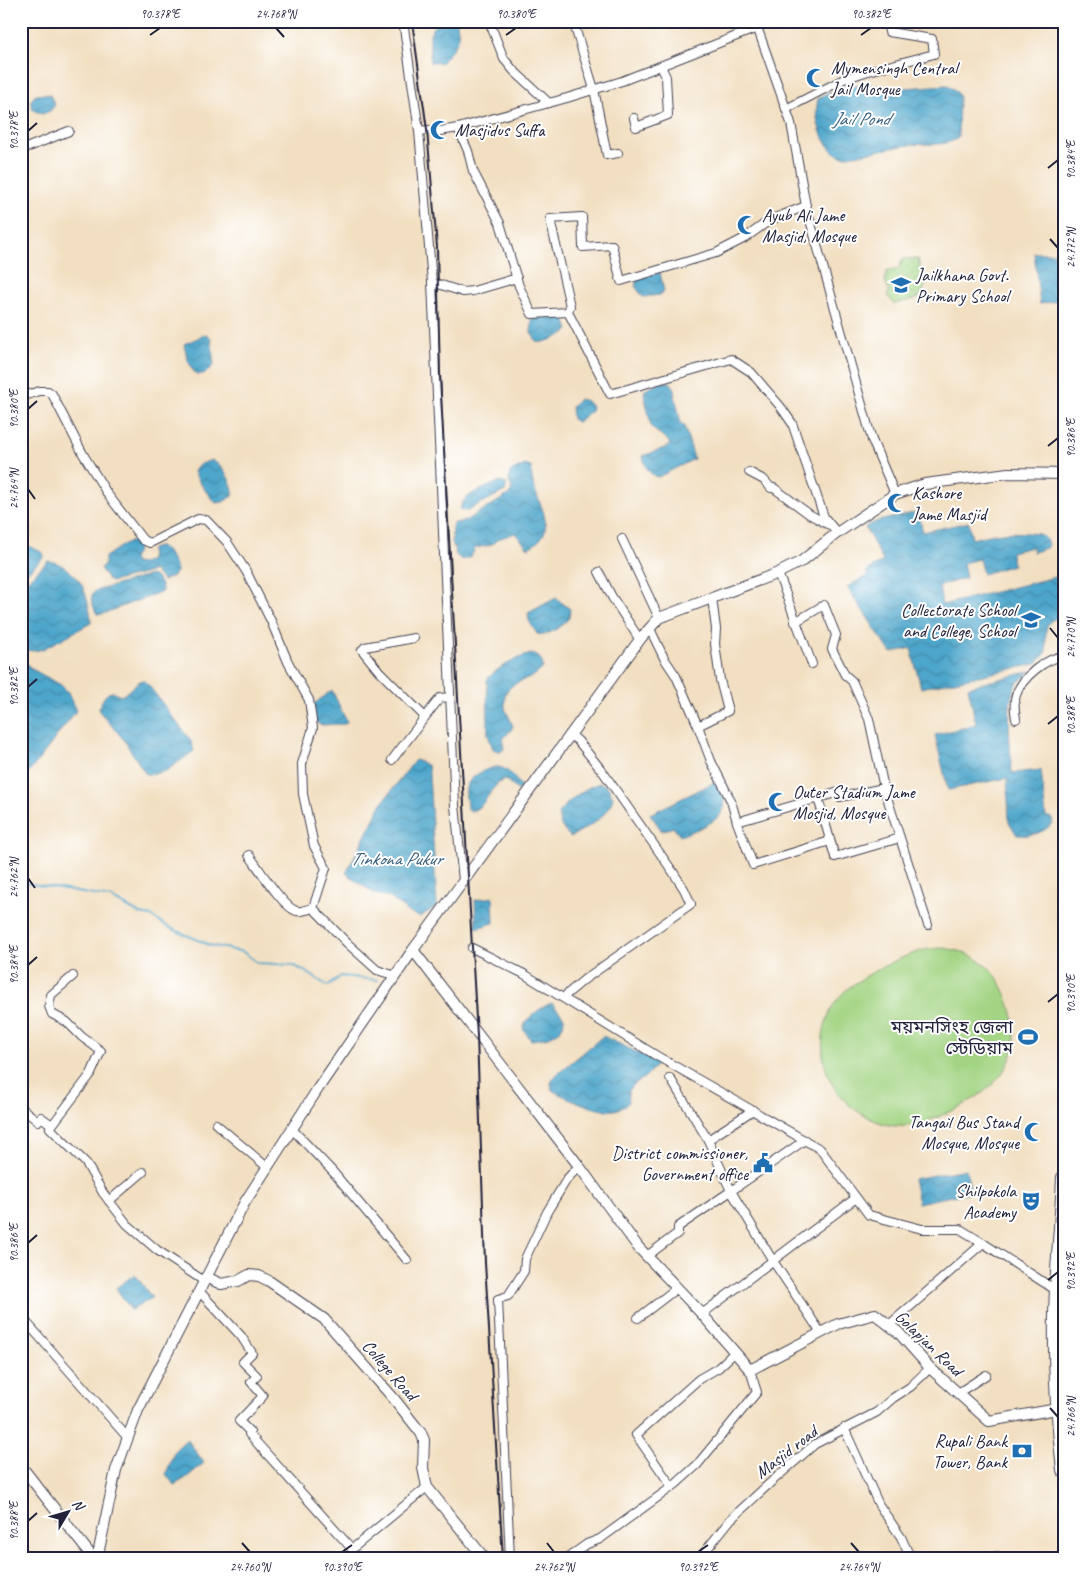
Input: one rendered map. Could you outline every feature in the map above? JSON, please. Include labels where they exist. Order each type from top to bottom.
[{"type":"highway","points":[[1064,1178],[1057,1291],[1056,1375],[1057,1409],[1062,1438],[1064,1470]]},
{"type":"street","points":[[403,21],[420,131],[432,282],[455,806],[463,880]]},
{"type":"street","points":[[489,21],[504,59],[514,71],[549,103]]},
{"type":"street","points":[[573,21],[594,89],[607,154],[618,153]]},
{"type":"street","points":[[786,110],[851,77],[934,54],[932,39],[889,32],[887,21]]},
{"type":"street","points":[[420,131],[440,131],[458,128],[594,89],[661,66],[756,25],[791,123],[806,206],[872,440],[894,494]]},
{"type":"street","points":[[634,118],[636,127],[668,115],[666,77],[661,66]]},
{"type":"street","points":[[458,128],[468,151],[473,171],[500,223],[517,278],[532,314],[568,312]]},
{"type":"street","points":[[21,150],[69,131]]},
{"type":"street","points":[[806,206],[770,220],[745,238],[716,253],[621,280],[612,245],[583,247],[582,217],[550,219],[570,306],[568,312],[610,394],[731,359],[751,372],[792,423],[824,517],[834,530]]},
{"type":"street","points":[[432,282],[463,292],[473,291],[517,278]]},
{"type":"street","points":[[21,397],[40,391],[48,391],[52,394],[83,454],[108,495],[142,540],[150,543],[198,520],[206,520],[227,542],[246,571],[271,621],[288,662],[309,700],[313,728],[302,764],[303,794],[314,846],[326,868],[313,908]]},
{"type":"street","points":[[749,472],[764,480],[771,488],[774,488],[808,514],[834,530]]},
{"type":"street","points":[[95,1559],[116,1470],[138,1410],[245,1202],[319,1087],[413,950],[570,734],[650,628],[659,618],[778,573],[802,561],[834,530],[894,494],[925,484],[1008,473],[1064,474]]},
{"type":"street","points":[[622,539],[659,618]]},
{"type":"street","points":[[599,572],[612,597],[640,640]]},
{"type":"street","points":[[778,573],[812,664]]},
{"type":"street","points":[[698,726],[728,711],[720,680],[712,598]]},
{"type":"street","points":[[795,622],[824,605],[836,635],[832,650],[846,675],[852,681],[869,719],[884,788],[928,925]]},
{"type":"street","points":[[650,628],[664,658],[676,676],[711,761],[731,801],[753,865],[830,841]]},
{"type":"street","points":[[414,638],[364,647],[362,650],[379,671],[425,717]]},
{"type":"street","points":[[1016,719],[1014,702],[1016,693],[1026,679],[1048,660],[1064,656]]},
{"type":"street","points":[[392,760],[440,698],[450,697]]},
{"type":"street","points":[[567,994],[585,979],[691,904],[678,880],[604,772],[570,734]]},
{"type":"street","points":[[737,822],[839,792],[840,797],[884,788]]},
{"type":"street","points":[[818,798],[835,857],[900,838]]},
{"type":"street","points":[[249,855],[280,898],[292,908],[298,911],[313,908]]},
{"type":"street","points":[[313,908],[377,970],[396,976]]},
{"type":"street","points":[[472,948],[524,974],[657,1056],[820,1149],[869,1215],[922,1229],[960,1229],[1057,1291]]},
{"type":"street","points":[[413,950],[579,1166],[638,1247],[702,1314],[750,1370],[757,1392],[697,1465],[672,1487],[600,1539],[587,1544],[566,1559]]},
{"type":"street","points":[[74,976],[59,986],[51,995],[48,1006],[52,1014],[67,1022],[82,1037],[101,1051],[91,1074],[50,1128],[86,1163],[102,1193],[127,1224],[157,1250],[205,1279]]},
{"type":"street","points":[[670,1078],[708,1140],[731,1191],[773,1261],[821,1333]]},
{"type":"street","points":[[21,1108],[38,1121],[41,1117],[52,1125]]},
{"type":"street","points":[[708,1140],[753,1110]]},
{"type":"street","points":[[216,1124],[267,1167]]},
{"type":"street","points":[[292,1129],[333,1172],[407,1260]]},
{"type":"street","points":[[646,1256],[678,1233],[678,1227],[805,1140]]},
{"type":"street","points":[[510,1559],[498,1299],[508,1296],[524,1271],[525,1259],[547,1212],[567,1179],[579,1166]]},
{"type":"street","points":[[109,1201],[144,1172]]},
{"type":"street","points":[[702,1314],[856,1198]]},
{"type":"street","points":[[889,1325],[983,1243]]},
{"type":"street","name":"College Road","points":[[205,1279],[221,1284],[238,1281],[249,1275],[259,1276],[324,1319],[396,1400],[423,1436],[423,1468],[427,1487],[485,1559]]},
{"type":"street","points":[[638,1318],[677,1288]]},
{"type":"street","points":[[199,1291],[242,1336],[252,1353],[243,1362],[257,1376],[251,1382],[263,1396],[239,1421],[352,1549],[427,1487]]},
{"type":"street","name":"Golapjan Road","points":[[750,1370],[838,1324],[875,1314],[899,1333],[930,1368],[989,1421],[1057,1409]]},
{"type":"street","points":[[21,1316],[128,1438]]},
{"type":"street","points":[[672,1487],[636,1435],[699,1379],[718,1368],[735,1352]]},
{"type":"street","name":"Masjid road","points":[[699,1559],[732,1519],[770,1482],[815,1444],[877,1412],[892,1398],[910,1387],[930,1368]]},
{"type":"street","points":[[958,1393],[986,1375]]},
{"type":"street","points":[[844,1428],[879,1505],[901,1537],[911,1559]]},
{"type":"street","points":[[21,1466],[95,1559]]},
{"type":"street","points":[[990,1559],[997,1556],[1003,1559]]},
{"type":"street","points":[[1057,1559],[1064,1556]]},
{"type":"green space","points":[[902,259],[918,259],[925,287],[919,298],[894,304],[887,295],[889,292],[885,281],[887,271],[899,269]]},
{"type":"green space","points":[[927,949],[954,950],[974,957],[986,965],[997,978],[1007,998],[1014,1022],[1015,1034],[1012,1055],[994,1083],[959,1107],[916,1125],[895,1126],[881,1123],[861,1114],[845,1101],[835,1089],[828,1076],[822,1048],[823,1033],[827,1019],[833,1006],[842,994],[858,981],[905,956]]},
{"type":"water","points":[[456,21],[457,23],[459,36],[456,44],[441,63],[430,62],[430,34],[433,27]]},
{"type":"water","name":"Jail Pond","points":[[867,84],[889,89],[948,85],[959,96],[958,138],[948,143],[910,145],[841,156],[828,145],[819,128],[817,118],[818,99],[827,93]]},
{"type":"water","points":[[35,95],[50,95],[55,105],[50,111],[42,114],[33,110],[30,102]]},
{"type":"water","points":[[1034,253],[1064,253],[1064,300],[1040,304]]},
{"type":"water","points":[[660,272],[664,291],[660,295],[643,297],[635,286],[637,279]]},
{"type":"water","points":[[561,315],[565,319],[569,330],[554,339],[537,342],[531,333],[532,318]]},
{"type":"water","points":[[207,334],[211,338],[214,365],[206,373],[197,375],[190,365],[184,344]]},
{"type":"water","points":[[660,382],[670,382],[673,386],[681,424],[684,425],[694,459],[658,477],[650,472],[643,456],[667,447],[670,444],[651,426],[644,393],[645,390]]},
{"type":"water","points":[[579,399],[587,401],[592,407],[591,411],[577,422],[572,419],[571,407]]},
{"type":"water","points":[[211,460],[223,470],[232,486],[233,496],[223,502],[216,503],[213,500],[194,471],[197,466]]},
{"type":"water","points":[[525,465],[531,467],[534,488],[544,514],[545,529],[542,536],[528,548],[515,533],[498,539],[491,545],[475,548],[471,557],[462,560],[456,555],[452,541],[452,527],[455,523],[465,521],[510,494],[512,489],[509,481],[510,472]]},
{"type":"water","points":[[498,482],[507,484],[505,491],[466,511],[460,509],[462,503],[470,495]]},
{"type":"water","points":[[918,512],[923,532],[969,522],[972,539],[1012,532],[1037,534],[1045,538],[1048,545],[1046,548],[1033,552],[1032,547],[1011,552],[1013,565],[983,574],[979,559],[963,563],[966,578],[939,586],[942,605],[1063,575],[1064,616],[1056,618],[1048,624],[1046,629],[1046,653],[1036,664],[921,688],[911,648],[891,653],[847,587],[868,575],[866,572],[883,561],[865,527],[878,521]]},
{"type":"water","points":[[135,541],[139,547],[133,559],[135,563],[141,564],[150,560],[151,549],[160,546],[168,553],[177,570],[173,576],[163,581],[154,571],[111,582],[108,580],[100,568],[105,564],[105,557],[126,543]]},
{"type":"water","points":[[21,542],[43,553],[44,557],[21,578]]},
{"type":"water","points":[[48,561],[66,568],[80,582],[88,602],[91,623],[43,649],[35,651],[26,650],[21,648],[21,586]]},
{"type":"water","points":[[151,575],[159,581],[162,591],[103,614],[97,614],[92,599],[95,591]]},
{"type":"water","points":[[556,598],[570,609],[569,618],[559,627],[546,634],[537,634],[529,621],[528,613]]},
{"type":"water","points":[[531,654],[540,658],[543,668],[533,676],[514,685],[505,694],[505,708],[513,726],[503,740],[504,748],[502,751],[498,751],[493,749],[488,735],[487,679],[508,664]]},
{"type":"water","points":[[21,658],[32,669],[61,685],[68,692],[76,711],[21,783]]},
{"type":"water","points":[[1032,671],[1015,687],[1010,705],[1009,729],[1012,773],[1041,770],[1046,817],[1051,817],[1053,822],[1042,832],[1017,835],[1009,822],[1007,778],[948,790],[935,735],[976,724],[968,687]]},
{"type":"water","points":[[142,680],[150,687],[191,741],[194,751],[166,771],[149,775],[145,773],[124,740],[99,711],[101,702],[107,694],[113,692],[120,696],[123,695]]},
{"type":"water","points":[[332,690],[347,722],[345,724],[319,725],[316,721],[314,704]]},
{"type":"water","name":"Tinkona Pukur","points":[[415,760],[428,766],[437,906],[420,917],[409,913],[391,898],[375,894],[346,873],[382,803]]},
{"type":"water","points":[[504,768],[510,773],[521,786],[519,790],[503,780],[494,787],[480,806],[471,811],[467,808],[466,790],[470,780],[487,769]]},
{"type":"water","points":[[715,782],[722,791],[725,803],[723,811],[712,822],[704,826],[680,836],[673,827],[662,831],[650,814]]},
{"type":"water","points":[[601,783],[608,787],[613,797],[611,804],[607,811],[596,821],[571,837],[565,832],[558,813],[583,791]]},
{"type":"water","points":[[493,897],[494,923],[476,928],[475,900]]},
{"type":"water","points":[[552,1003],[564,1017],[561,1028],[554,1035],[531,1040],[523,1029],[524,1025],[534,1013]]},
{"type":"water","points":[[603,1036],[659,1063],[644,1078],[634,1084],[628,1092],[629,1102],[622,1108],[614,1110],[604,1110],[585,1105],[552,1090],[551,1083],[554,1077]]},
{"type":"water","points":[[966,1169],[971,1192],[918,1203],[913,1179]]},
{"type":"water","points":[[135,1274],[152,1298],[131,1310],[116,1288]]},
{"type":"water","points":[[187,1439],[204,1463],[174,1485],[166,1474],[175,1450]]},
{"type":"waterway","points":[[21,882],[111,898],[140,914],[151,916],[168,927],[209,945],[243,952],[258,963],[292,965],[328,986],[341,976],[377,980]]},
{"type":"railway","points":[[412,21],[427,130],[437,247],[440,378],[477,1036],[485,1263],[503,1559]]},
{"type":"place","name":"Mymensingh Central Jail Mosque","points":[[816,78]]},
{"type":"place","name":"Masjidus Suffa","points":[[440,130]]},
{"type":"place","name":"Ayub Ali Jame Masjid, Mosque","points":[[747,225]]},
{"type":"place","name":"Jailkhana Govt. Primary School","points":[[901,285]]},
{"type":"place","name":"Kashore Jame Masjid","points":[[897,503]]},
{"type":"place","name":"Collectorate School and College, School","points":[[1031,620]]},
{"type":"place","name":"Outer Stadium Jame Mosjid, Mosque","points":[[778,802]]},
{"type":"place","name":"ময়মনসিংহ জেলা স্টেডিয়াম","points":[[1028,1037]]},
{"type":"place","name":"Tangail Bus Stand Mosque, Mosque","points":[[1034,1132]]},
{"type":"place","name":"District commissioner, Government office","points":[[763,1163]]},
{"type":"place","name":"Shilpokola Academy","points":[[1031,1201]]},
{"type":"place","name":"Rupali Bank Tower, Bank","points":[[1022,1451]]}]
